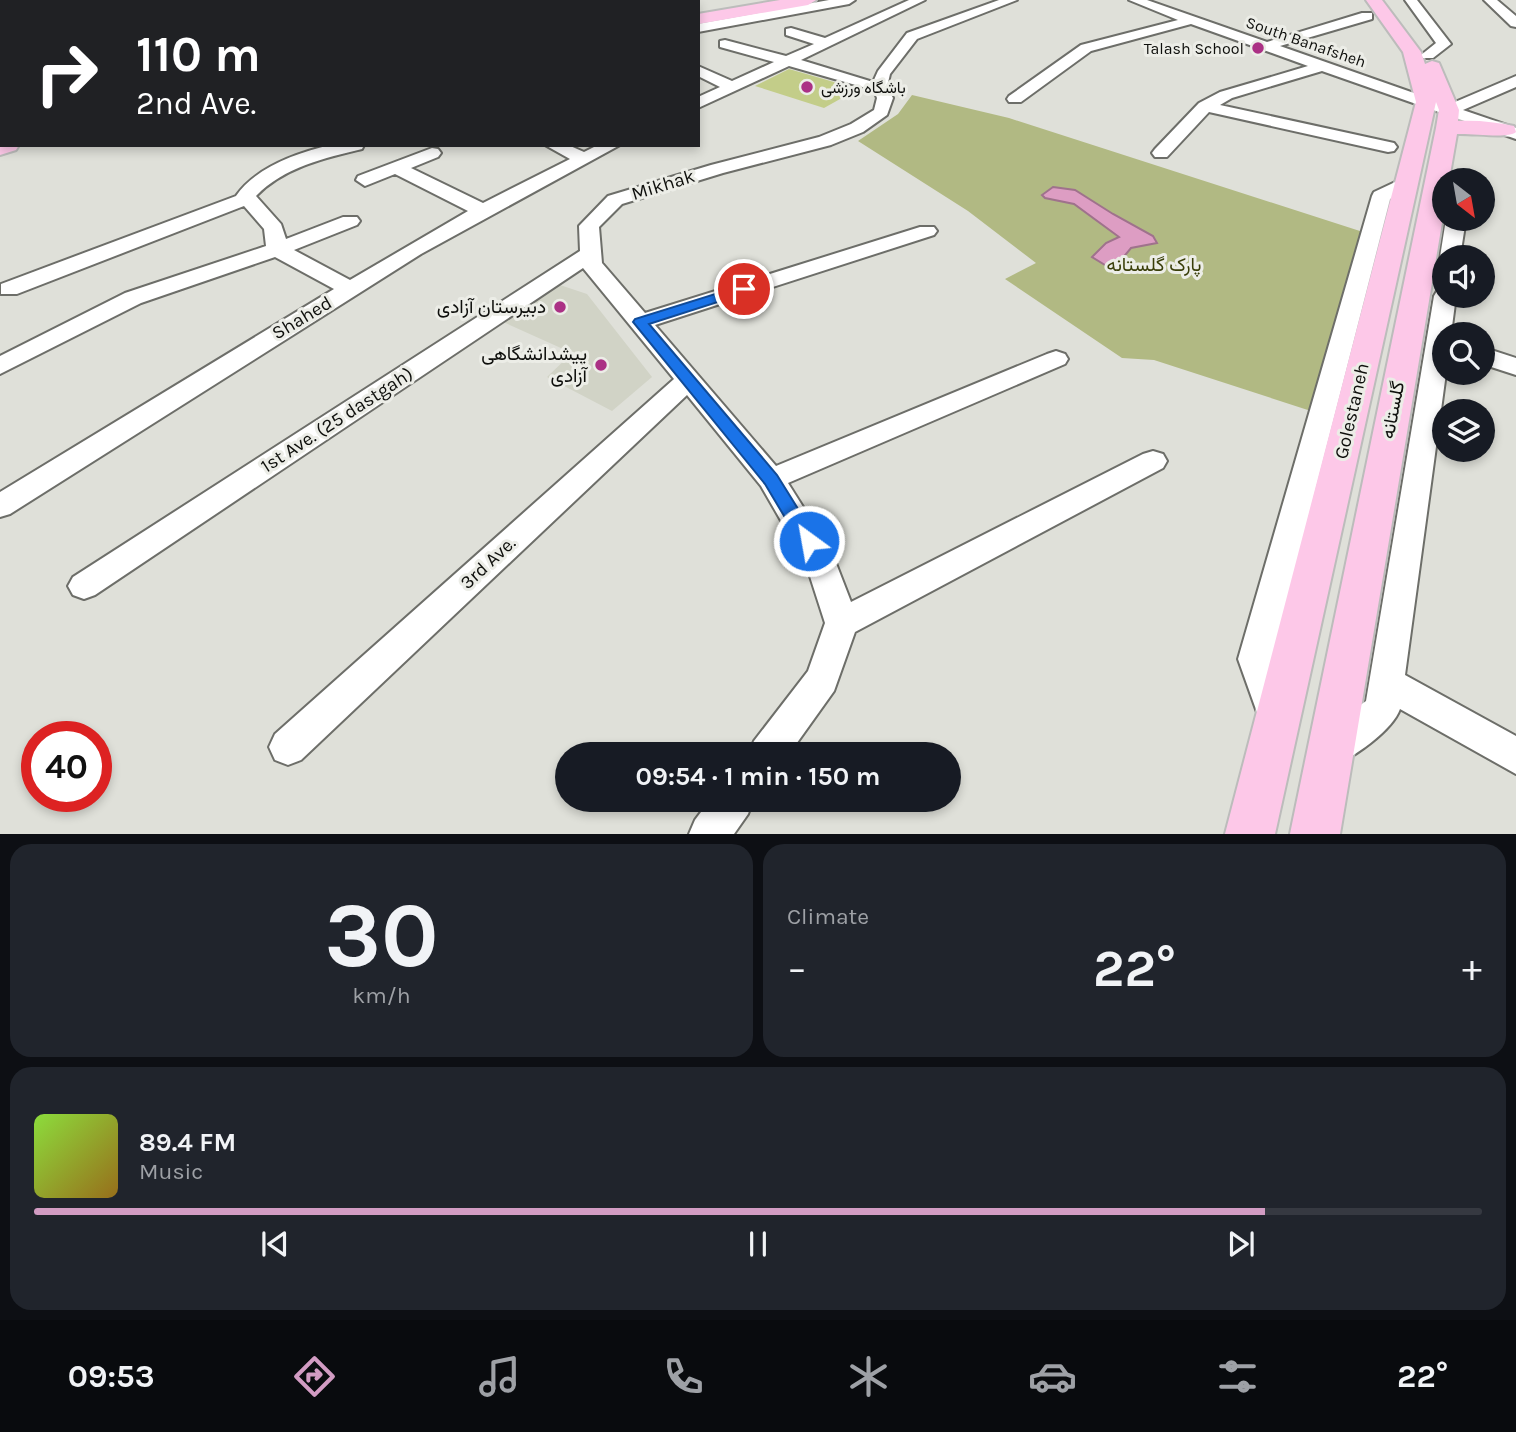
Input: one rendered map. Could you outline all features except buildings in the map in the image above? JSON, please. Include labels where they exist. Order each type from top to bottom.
[{"type":"main road","points":[[700,8],[745,0]]},
{"type":"main road","points":[[700,19],[807,0]]},
{"type":"main road","points":[[1382,5],[1428,55],[1441,113],[1479,126],[1511,132]]},
{"type":"main road","name":"Golestaneh","points":[[1250,834],[1278,721],[1429,190],[1441,113],[1412,52],[1382,5]]},
{"type":"main road","name":"گلستانه","points":[[1315,834],[1429,190]]},
{"type":"street","points":[[700,29],[849,0]]},
{"type":"street","points":[[700,102],[919,0]]},
{"type":"street","name":"Mikhak","points":[[589,254],[589,226],[615,200],[717,169],[825,141],[857,128],[881,112],[885,98],[879,87],[883,74],[912,36],[1011,0]]},
{"type":"street","name":"South Banafsheh","points":[[1135,0],[1323,66],[1441,113]]},
{"type":"street","points":[[1490,0],[1516,23]]},
{"type":"street","points":[[1267,46],[1382,5]]},
{"type":"street","points":[[1015,99],[1086,48],[1192,20]]},
{"type":"street","points":[[791,32],[826,43]]},
{"type":"street","points":[[724,43],[866,83]]},
{"type":"street","points":[[1161,153],[1205,106],[1226,95],[1323,66]]},
{"type":"street","points":[[700,71],[731,87]]},
{"type":"street","points":[[1441,113],[1516,81]]},
{"type":"street","points":[[1205,106],[1388,148]]},
{"type":"street","points":[[277,250],[274,228],[245,195],[255,183],[341,147]]},
{"type":"street","points":[[557,147],[584,159]]},
{"type":"street","name":"Shahed","points":[[0,506],[350,289],[483,211],[608,147]]},
{"type":"street","points":[[365,180],[432,153]]},
{"type":"street","points":[[396,167],[483,211]]},
{"type":"street","points":[[9,289],[248,198]]},
{"type":"street","points":[[0,366],[133,298],[277,250],[350,221]]},
{"type":"street","points":[[640,322],[927,231]]},
{"type":"street","points":[[277,250],[350,289]]},
{"type":"street","points":[[589,254],[591,264],[771,479],[821,562],[842,623],[822,680],[777,742]]},
{"type":"street","name":"1st Ave. (25 dastgah)","points":[[84,586],[589,254]]},
{"type":"street","points":[[771,479],[1056,359]]},
{"type":"street","points":[[1495,360],[1516,368]]},
{"type":"street","name":"3rd Ave.","points":[[288,747],[688,380]]},
{"type":"street","points":[[1330,750],[1382,710],[1434,385]]},
{"type":"street","points":[[842,623],[1153,461]]},
{"type":"street","points":[[1387,683],[1516,757]]},
{"type":"street","points":[[709,834],[725,812]]},
{"type":"shaded area","points":[[1053,187],[1075,190],[1153,236],[1157,243],[1131,248],[1117,265],[1105,265],[1092,257],[1106,243],[1119,237],[1074,204],[1042,195]]},
{"type":"shaded area","points":[[557,284],[587,294],[652,377],[612,411],[547,377],[572,353],[501,321]]},
{"type":"green space","name":"پارک گلستانه","points":[[912,95],[1009,118],[1363,232],[1314,412],[1154,360],[1122,358],[1005,279],[1036,263],[968,211],[858,141],[898,114]]},
{"type":"place","name":"Talash School","points":[[1258,48]]},
{"type":"place","name":"باشگاه ورزشی","points":[[807,87]]},
{"type":"place","name":"دبیرستان آزادی","points":[[560,307]]},
{"type":"place","name":"پیشدانشگاهی آزادی","points":[[601,365]]},
{"type":"route","points":[[744,289],[640,322],[771,479],[809,541]]}]
